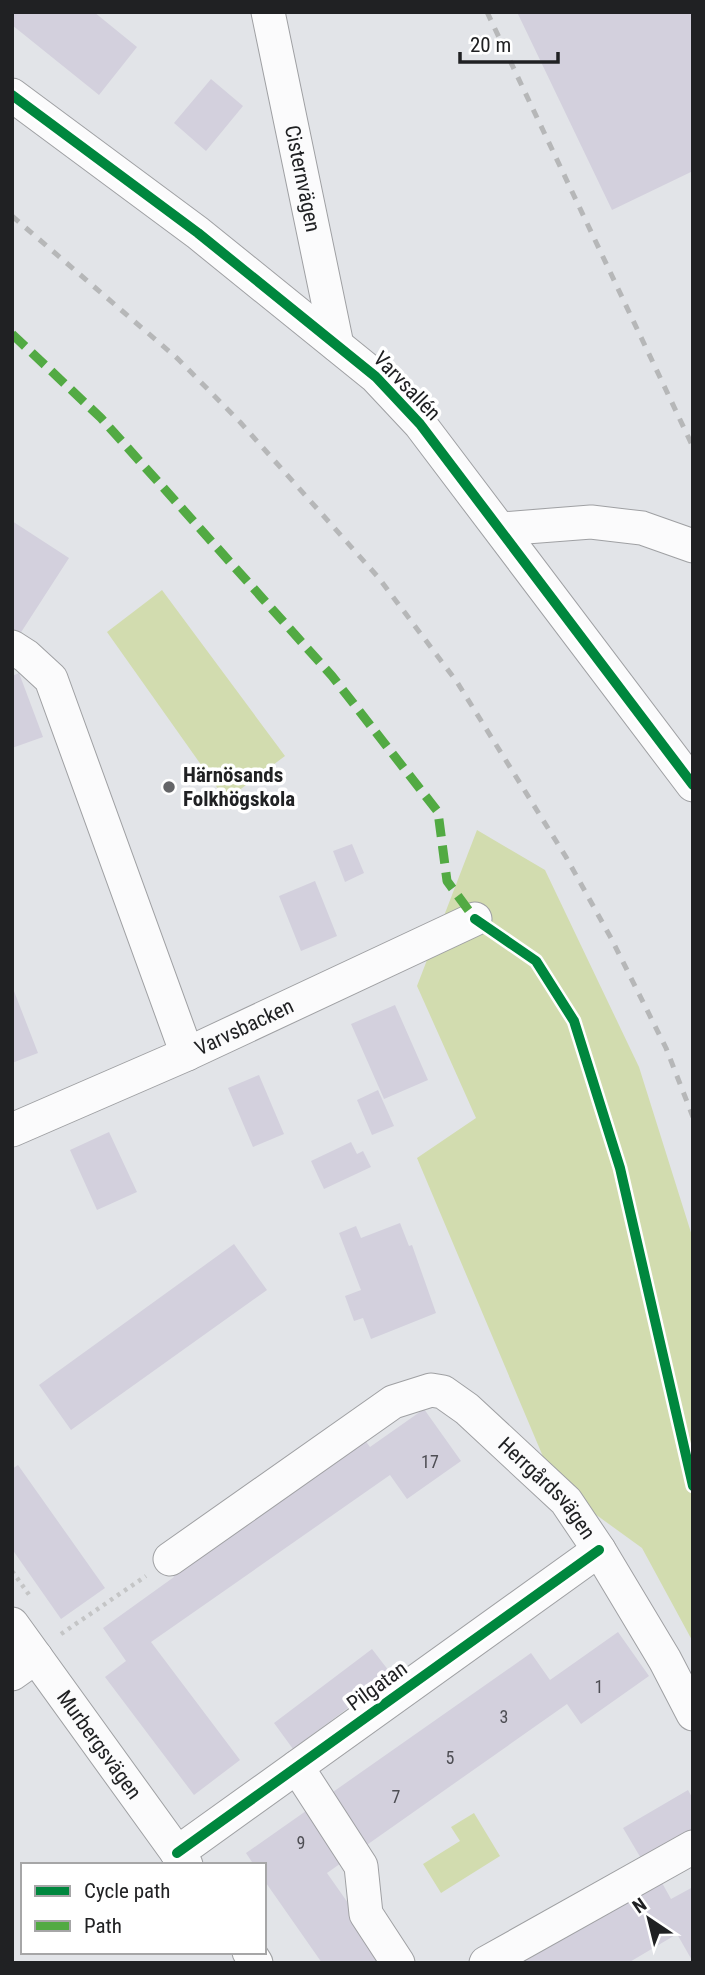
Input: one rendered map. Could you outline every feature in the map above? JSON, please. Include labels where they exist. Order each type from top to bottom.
[{"type":"street","name":"Cisternvägen","points":[[268,12],[337,345]]},
{"type":"street","name":"Varvsallén","points":[[12,95],[198,233],[376,377],[420,424],[501,528],[567,620],[693,785]]},
{"type":"street","points":[[501,528],[592,522],[642,528],[693,546]]},
{"type":"street","points":[[12,646],[51,679],[187,1054]]},
{"type":"street","name":"Varvsbacken","points":[[12,1130],[187,1054],[475,919]]},
{"type":"street","name":"Herrgårdsvägen","points":[[160,1566],[393,1402],[431,1390],[443,1392],[467,1409],[566,1501],[599,1550],[665,1660],[693,1714]]},
{"type":"street","name":"Pilgatan","points":[[182,1859],[297,1767],[599,1550]]},
{"type":"street","name":"Murbergsvägen","points":[[24,1614],[36,1656],[182,1859]]},
{"type":"street","points":[[297,1767],[361,1866],[366,1914],[398,1963]]},
{"type":"street","points":[[486,1963],[693,1847]]},
{"type":"path","points":[[36,1656],[160,1566]]},
{"type":"path","points":[[12,1571],[24,1614]]},
{"type":"green space","points":[[162,590],[285,756],[226,800],[107,632]]},
{"type":"green space","points":[[477,830],[545,870],[639,1067],[693,1239],[693,1642],[642,1548],[555,1485],[417,1158],[476,1118],[417,986]]},
{"type":"green space","points":[[474,1813],[500,1856],[441,1893],[423,1864],[460,1841],[451,1827]]},
{"type":"building","points":[[12,12],[94,12],[137,47],[99,95],[12,25]]},
{"type":"building","points":[[517,12],[693,12],[693,171],[612,210]]},
{"type":"building","points":[[211,79],[243,106],[206,151],[174,123]]},
{"type":"building","points":[[12,521],[69,558],[18,637],[12,633]]},
{"type":"building","points":[[19,673],[43,737],[12,748],[12,676]]},
{"type":"building","points":[[352,844],[364,873],[345,882],[333,851]]},
{"type":"building","points":[[315,881],[337,936],[301,951],[279,896]]},
{"type":"building","points":[[12,986],[38,1053],[12,1063]]},
{"type":"building","points":[[395,1005],[428,1080],[384,1099],[351,1024]]},
{"type":"building","points":[[259,1075],[284,1134],[253,1147],[228,1088]]},
{"type":"building","points":[[378,1090],[394,1126],[372,1135],[357,1100]]},
{"type":"building","points":[[109,1132],[137,1192],[97,1210],[70,1150]]},
{"type":"building","points":[[351,1142],[357,1154],[363,1151],[371,1167],[324,1189],[311,1161]]},
{"type":"building","points":[[400,1223],[409,1246],[412,1245],[436,1313],[371,1339],[363,1318],[354,1321],[345,1296],[361,1290],[339,1233],[356,1226],[361,1238]]},
{"type":"building","points":[[234,1244],[267,1290],[71,1430],[39,1385]]},
{"type":"building","points":[[424,1409],[461,1461],[407,1499],[390,1475],[151,1642],[240,1760],[194,1795],[105,1677],[126,1661],[103,1628],[174,1577],[168,1567],[359,1432],[370,1447]]},
{"type":"building","points":[[18,1465],[105,1588],[61,1619],[12,1549],[12,1469]]},
{"type":"building","points":[[618,1632],[649,1676],[581,1724],[567,1704],[327,1873],[390,1963],[322,1963],[266,1883],[266,1863],[253,1863],[246,1853],[531,1653],[550,1680]]},
{"type":"building","points":[[372,1649],[392,1675],[293,1749],[274,1723]]},
{"type":"building","points":[[688,1790],[693,1799],[693,1830],[642,1860],[623,1828]]},
{"type":"building","points":[[661,1881],[671,1899],[693,1887],[693,1962],[677,1934],[628,1963],[522,1963]]},
{"type":"railway","points":[[487,12],[693,447]]},
{"type":"railway","points":[[12,216],[178,359],[240,422],[378,577],[457,682],[566,857],[611,938],[666,1048],[693,1117]]},
{"type":"marked path","points":[[12,334],[101,418],[332,676],[438,812],[447,881],[475,919]]},
{"type":"cycle path","points":[[12,95],[198,233],[376,377],[420,424],[693,785]]},
{"type":"cycle path","points":[[475,919],[536,961],[574,1021],[620,1168],[693,1486]]},
{"type":"cycle path","points":[[177,1853],[599,1550]]},
{"type":"place","name":"Härnösands Folkhögskola","points":[[169,787]]}]
